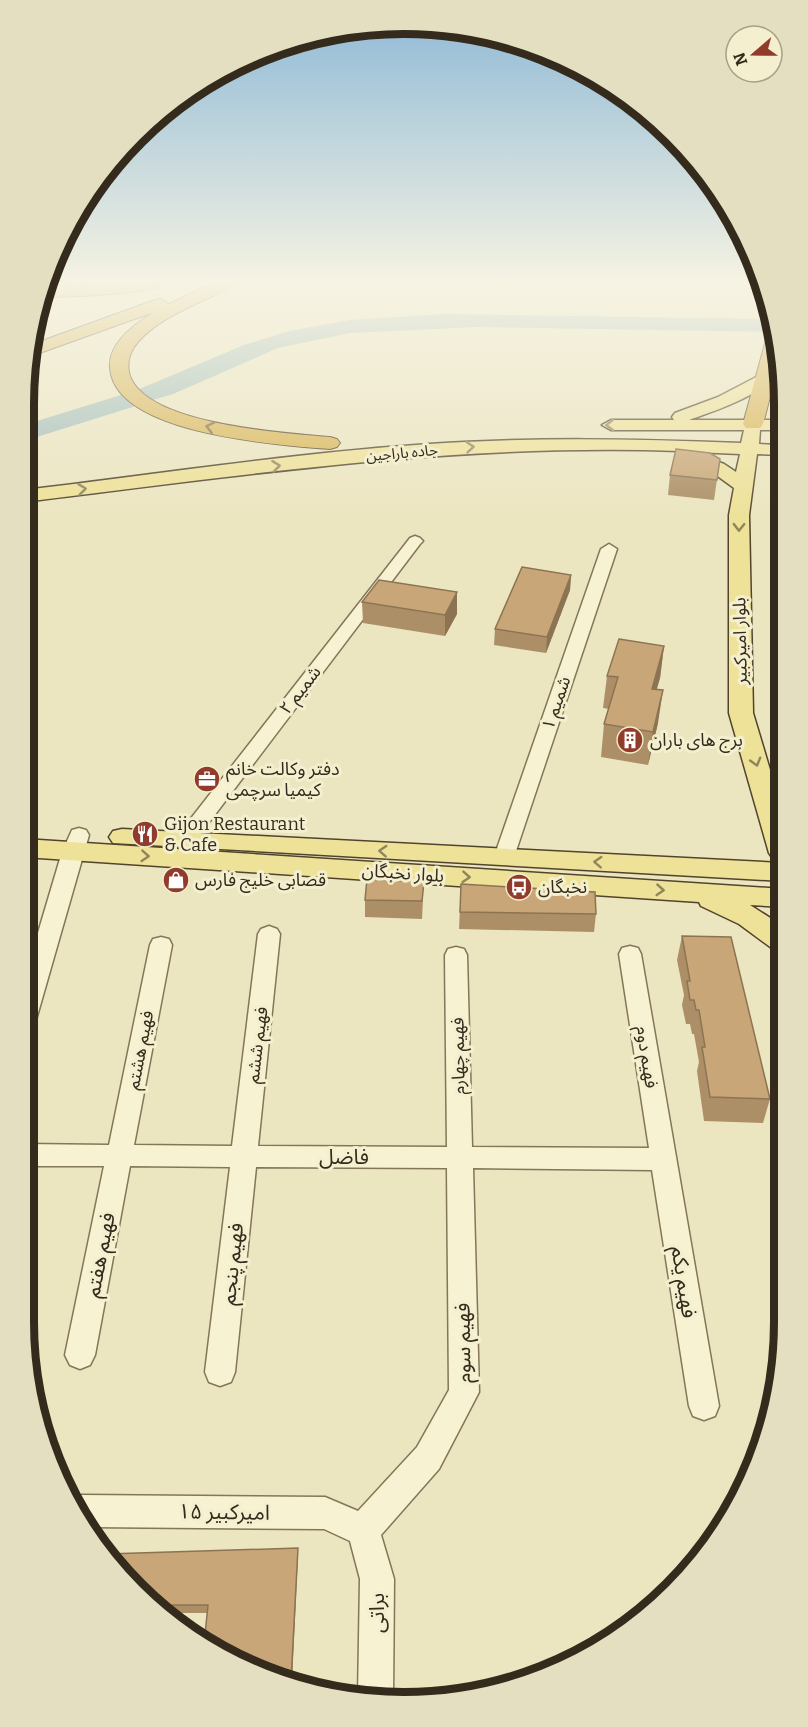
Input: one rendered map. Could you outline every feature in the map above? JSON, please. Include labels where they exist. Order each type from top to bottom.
[{"type":"highway","points":[[118,363],[120,378],[130,391],[143,401],[183,420],[241,434],[330,443]]},
{"type":"highway","points":[[753,424],[768,363]]},
{"type":"main road","points":[[637,425],[679,417],[714,406],[742,393],[764,378]]},
{"type":"main road","name":"بلوار امیرکبیر","points":[[753,424],[751,449],[739,515],[741,713],[774,826]]},
{"type":"main road","points":[[593,426],[774,425]]},
{"type":"main road","name":"جاده باراجین","points":[[35,478],[330,443],[571,426]]},
{"type":"main road","name":"جاده باراجین","points":[[35,495],[357,457],[482,446],[616,442],[774,450]]},
{"type":"main road","points":[[616,442],[660,449],[700,460],[718,468],[744,486]]},
{"type":"main road","name":"بلوار نخبگان","points":[[35,834],[75,843],[774,897]]},
{"type":"main road","name":"بلوار نخبگان","points":[[35,848],[75,843],[185,840],[774,872]]},
{"type":"main road","points":[[696,892],[735,908],[774,934]]},
{"type":"street","name":"شمیم ۲","points":[[185,840],[415,541]]},
{"type":"street","name":"شمیم ۱","points":[[504,857],[609,549]]},
{"type":"street","points":[[35,982],[75,843]]},
{"type":"street","name":"فهیم ششم","points":[[244,1156],[269,934]]},
{"type":"street","name":"فهیم هشتم","points":[[120,1155],[161,945]]},
{"type":"street","name":"فهیم دوم","points":[[630,954],[664,1159]]},
{"type":"street","name":"فهیم چهارم","points":[[456,955],[459,1158]]},
{"type":"street","name":"فاضل","points":[[35,1155],[664,1159]]},
{"type":"street","name":"فهیم هفتم","points":[[80,1355],[120,1155]]},
{"type":"street","name":"فهیم پنجم","points":[[220,1372],[244,1156]]},
{"type":"street","name":"فهیم سوم","points":[[363,1530],[428,1458],[464,1392],[459,1158]]},
{"type":"street","name":"فهیم یکم","points":[[664,1159],[704,1406]]},
{"type":"street","name":"امیرکبیر ۱۵","points":[[88,1514],[325,1513],[363,1530]]},
{"type":"street","name":"براتی","points":[[363,1530],[377,1579],[376,1692]]},
{"type":"building","points":[[676,449],[710,453],[720,459],[717,480],[670,475]]},
{"type":"building","points":[[522,567],[571,575],[547,637],[495,629]]},
{"type":"building","points":[[379,580],[457,592],[445,615],[362,602]]},
{"type":"building","points":[[619,639],[664,646],[652,689],[663,690],[653,732],[604,724],[618,677],[607,676]]},
{"type":"building","points":[[367,879],[424,882],[422,901],[365,900]]},
{"type":"building","points":[[461,884],[595,892],[596,914],[460,912]]},
{"type":"building","points":[[682,936],[731,937],[770,1099],[710,1097],[699,1010],[696,1010],[694,1000],[690,1000],[687,981],[690,981]]},
{"type":"building","points":[[298,1548],[291,1675],[241,1654],[205,1634],[208,1605],[165,1605],[116,1554]]},
{"type":"waterway","points":[[146,395],[224,363]]},
{"type":"waterway","points":[[35,430],[130,400]]},
{"type":"place","name":"برج های باران","points":[[630,740]]},
{"type":"place","name":"دفتر وکالت خانم کیمیا سرچمی","points":[[207,779]]},
{"type":"place","name":"Gijon Restaurant & Cafe","points":[[145,834]]},
{"type":"place","name":"قصابی خلیج فارس","points":[[176,880]]},
{"type":"place","name":"نخبگان","points":[[519,887]]}]
